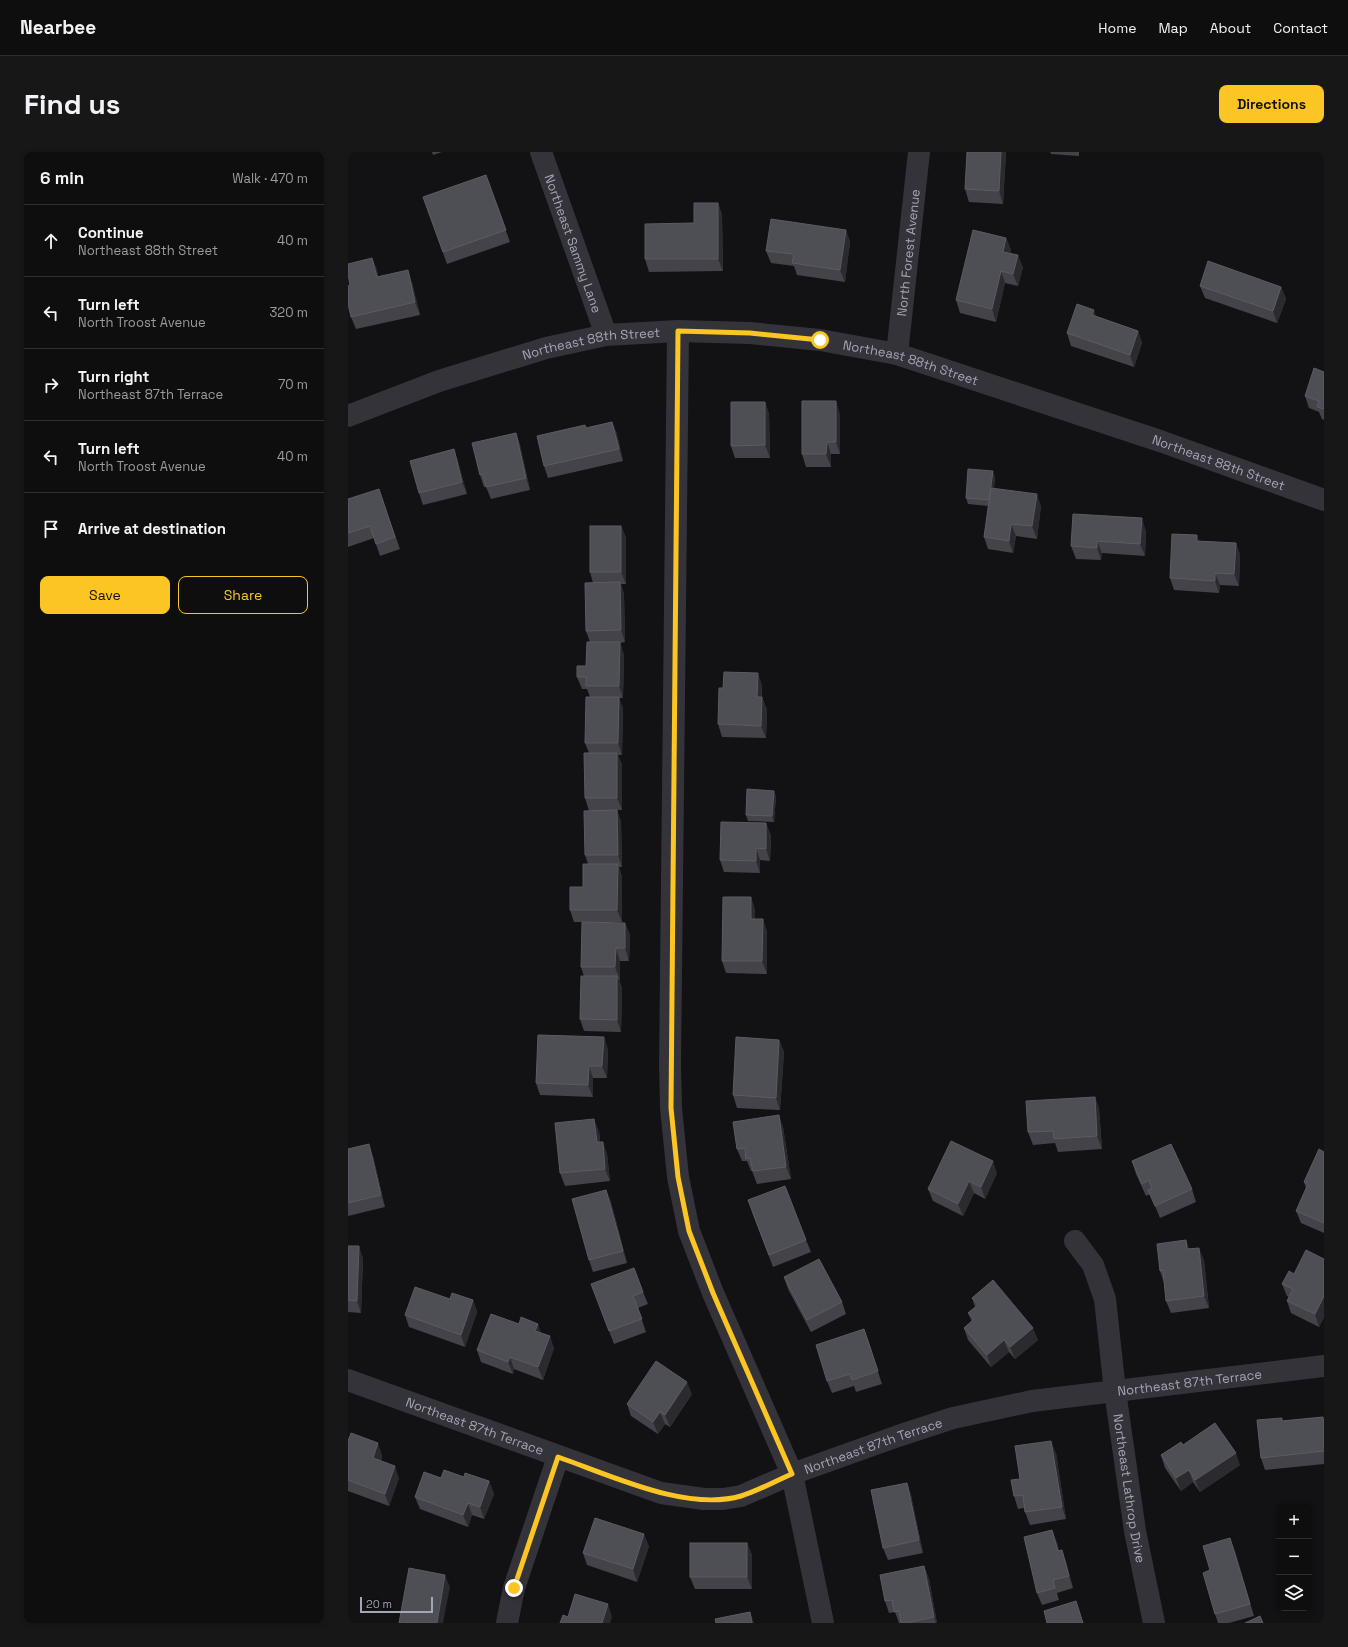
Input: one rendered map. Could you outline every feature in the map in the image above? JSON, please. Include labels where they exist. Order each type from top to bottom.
[{"type":"street","name":"Northeast Sammy Lane","points":[[541,152],[606,335]]},
{"type":"street","name":"North Forest Avenue","points":[[897,354],[918,152]]},
{"type":"street","name":"Northeast 88th Street","points":[[348,416],[438,381],[546,348],[606,335],[678,331],[750,333],[812,340],[897,354],[1163,442],[1324,500]]},
{"type":"street","points":[[678,331],[670,1057],[672,1124],[678,1177],[689,1231],[713,1293],[792,1474],[822,1623]]},
{"type":"street","name":"Northeast Lathrop Drive","points":[[1075,1241],[1093,1265],[1105,1298],[1115,1390],[1135,1531],[1154,1623]]},
{"type":"street","name":"Northeast 87th Terrace","points":[[348,1380],[661,1493],[704,1499],[722,1499],[741,1496],[792,1474],[953,1418],[1032,1401],[1324,1366]]},
{"type":"street","points":[[507,1623],[514,1588],[558,1457]]},
{"type":"building","points":[[967,152],[1001,152],[999,191],[965,189]]},
{"type":"building","points":[[486,175],[506,230],[443,252],[423,197]]},
{"type":"building","points":[[694,203],[718,203],[718,259],[645,259],[645,224],[694,223]]},
{"type":"building","points":[[771,219],[846,230],[840,270],[792,263],[794,254],[766,251]]},
{"type":"building","points":[[973,230],[1006,238],[1003,252],[1018,255],[1013,274],[1001,271],[992,309],[956,300]]},
{"type":"building","points":[[372,258],[377,277],[408,270],[415,302],[351,317],[348,304],[348,286],[350,285],[348,264]]},
{"type":"building","points":[[1208,261],[1281,287],[1273,311],[1200,286]]},
{"type":"building","points":[[1077,304],[1094,310],[1092,315],[1138,331],[1130,355],[1067,333]]},
{"type":"building","points":[[1314,368],[1324,372],[1324,409],[1317,407],[1319,401],[1305,396]]},
{"type":"building","points":[[802,401],[836,401],[836,442],[827,442],[826,454],[802,454]]},
{"type":"building","points":[[731,402],[765,402],[765,445],[731,446]]},
{"type":"building","points":[[612,422],[619,449],[544,466],[537,436],[585,425],[586,428]]},
{"type":"building","points":[[516,433],[526,478],[486,487],[483,474],[480,475],[472,443]]},
{"type":"building","points":[[454,449],[462,482],[419,493],[410,461]]},
{"type":"building","points":[[968,469],[993,471],[989,500],[966,498]]},
{"type":"building","points":[[991,488],[1037,494],[1032,526],[1011,524],[1009,541],[984,537]]},
{"type":"building","points":[[379,489],[395,537],[376,544],[370,526],[348,533],[348,499]]},
{"type":"building","points":[[1073,514],[1142,518],[1140,544],[1097,541],[1097,548],[1071,546]]},
{"type":"building","points":[[590,526],[621,526],[621,572],[590,572]]},
{"type":"building","points":[[1172,534],[1197,535],[1196,541],[1236,543],[1234,574],[1215,573],[1215,581],[1170,578]]},
{"type":"building","points":[[620,582],[621,630],[586,631],[585,583]]},
{"type":"building","points":[[587,642],[620,642],[619,686],[586,686],[586,677],[577,677],[577,666],[586,666]]},
{"type":"building","points":[[724,672],[758,673],[757,697],[762,697],[761,726],[718,724],[719,688],[723,688]]},
{"type":"building","points":[[586,697],[619,697],[618,743],[585,743]]},
{"type":"building","points":[[584,753],[617,753],[617,798],[585,798]]},
{"type":"building","points":[[747,789],[774,791],[772,816],[746,815]]},
{"type":"building","points":[[617,810],[618,855],[585,855],[584,811]]},
{"type":"building","points":[[721,822],[766,823],[766,849],[756,848],[756,861],[720,860]]},
{"type":"building","points":[[583,864],[618,864],[617,910],[570,910],[570,887],[583,887]]},
{"type":"building","points":[[723,897],[751,897],[751,919],[763,919],[762,961],[722,961]]},
{"type":"building","points":[[582,922],[625,923],[625,948],[616,948],[615,967],[581,967]]},
{"type":"building","points":[[581,976],[617,976],[617,1020],[580,1019]]},
{"type":"building","points":[[538,1035],[604,1037],[602,1066],[589,1066],[588,1085],[536,1083]]},
{"type":"building","points":[[736,1037],[779,1040],[776,1098],[733,1095]]},
{"type":"building","points":[[1095,1097],[1097,1136],[1054,1139],[1053,1131],[1028,1132],[1026,1101]]},
{"type":"building","points":[[779,1115],[786,1167],[753,1171],[750,1158],[746,1159],[745,1148],[737,1149],[733,1122]]},
{"type":"building","points":[[594,1119],[597,1142],[603,1142],[605,1169],[560,1173],[555,1123]]},
{"type":"building","points":[[951,1141],[993,1161],[981,1187],[969,1181],[958,1204],[928,1189]]},
{"type":"building","points":[[369,1144],[381,1195],[348,1203],[348,1149]]},
{"type":"building","points":[[1171,1144],[1192,1189],[1155,1206],[1148,1190],[1152,1189],[1149,1180],[1142,1184],[1132,1161]]},
{"type":"building","points":[[1319,1149],[1324,1152],[1324,1223],[1296,1211],[1308,1184],[1304,1182]]},
{"type":"building","points":[[785,1186],[806,1240],[769,1255],[748,1200]]},
{"type":"building","points":[[606,1190],[623,1251],[589,1260],[572,1199]]},
{"type":"building","points":[[1186,1240],[1187,1249],[1199,1248],[1204,1296],[1166,1301],[1163,1270],[1160,1271],[1157,1244]]},
{"type":"building","points":[[348,1246],[359,1246],[357,1301],[348,1300]]},
{"type":"building","points":[[1306,1250],[1324,1259],[1324,1296],[1315,1314],[1287,1301],[1293,1289],[1282,1284],[1289,1271],[1294,1274]]},
{"type":"building","points":[[819,1259],[842,1302],[807,1320],[784,1277]]},
{"type":"building","points":[[634,1268],[643,1292],[633,1296],[642,1319],[609,1331],[591,1284]]},
{"type":"building","points":[[993,1280],[1033,1328],[1010,1347],[1004,1340],[987,1355],[964,1328],[974,1319],[968,1313],[978,1305],[972,1298]]},
{"type":"building","points":[[415,1287],[450,1299],[452,1293],[473,1300],[461,1335],[405,1315]]},
{"type":"building","points":[[491,1314],[519,1324],[521,1317],[538,1324],[535,1331],[550,1336],[538,1367],[510,1357],[508,1362],[477,1350]]},
{"type":"building","points":[[864,1329],[878,1371],[852,1380],[850,1374],[827,1381],[816,1345]]},
{"type":"building","points":[[656,1361],[687,1382],[665,1415],[660,1412],[653,1422],[627,1404]]},
{"type":"building","points":[[1323,1417],[1324,1451],[1261,1458],[1257,1420],[1282,1418],[1282,1421]]},
{"type":"building","points":[[1215,1423],[1236,1453],[1195,1480],[1189,1470],[1176,1478],[1161,1455],[1181,1442],[1183,1445]]},
{"type":"building","points":[[351,1433],[378,1443],[373,1458],[395,1466],[385,1494],[348,1480],[348,1441]]},
{"type":"building","points":[[1051,1441],[1062,1507],[1025,1512],[1023,1495],[1014,1496],[1011,1480],[1020,1479],[1015,1446]]},
{"type":"building","points":[[444,1470],[464,1477],[465,1473],[489,1481],[480,1507],[468,1503],[463,1515],[415,1497],[424,1472],[441,1478]]},
{"type":"building","points":[[907,1483],[919,1540],[883,1548],[871,1490]]},
{"type":"building","points":[[595,1518],[644,1534],[633,1569],[583,1553]]},
{"type":"building","points":[[1052,1530],[1058,1551],[1062,1550],[1069,1576],[1053,1580],[1055,1588],[1037,1593],[1024,1537]]},
{"type":"building","points":[[1230,1538],[1250,1604],[1215,1614],[1203,1573],[1210,1570],[1203,1546]]},
{"type":"building","points":[[690,1543],[747,1543],[747,1577],[690,1577]]},
{"type":"building","points":[[924,1566],[934,1617],[901,1623],[899,1611],[894,1612],[892,1600],[885,1601],[880,1575]]},
{"type":"building","points":[[409,1568],[445,1575],[437,1623],[399,1623]]},
{"type":"building","points":[[575,1594],[608,1604],[602,1623],[560,1623],[563,1615],[568,1617]]},
{"type":"building","points":[[1076,1601],[1083,1623],[1047,1623],[1044,1611]]},
{"type":"building","points":[[750,1612],[752,1623],[716,1623],[715,1619]]},
{"type":"building","points":[[1260,1616],[1263,1623],[1245,1623]]},
{"type":"route","points":[[514,1588],[558,1457],[661,1493],[704,1499],[722,1499],[741,1496],[792,1474],[713,1293],[689,1231],[678,1177],[671,1108],[670,1065],[678,331],[750,333],[820,340]]}]
